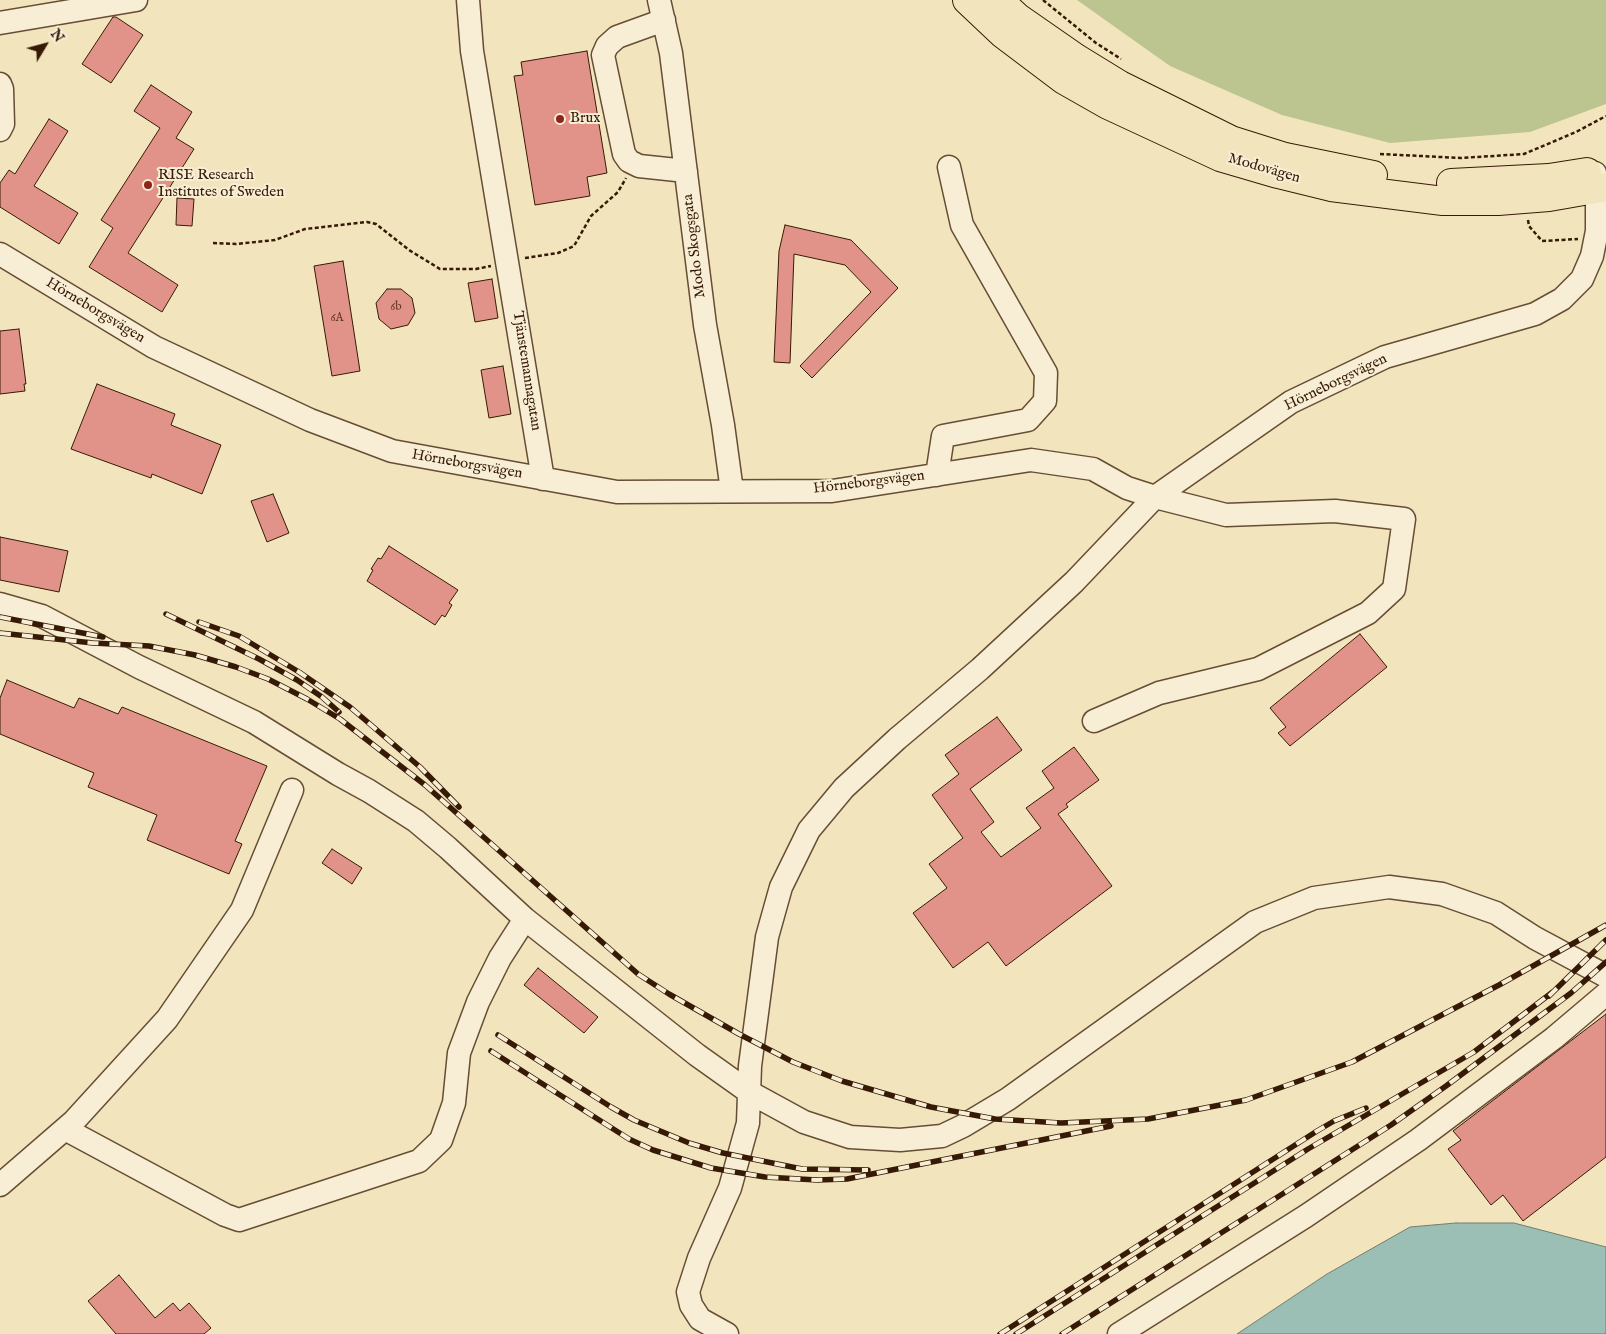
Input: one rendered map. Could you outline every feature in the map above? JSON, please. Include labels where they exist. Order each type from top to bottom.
[{"type":"main road","name":"Modovägen","points":[[967,0],[1003,34],[1064,80],[1108,105],[1220,157],[1331,187],[1443,201],[1517,200],[1549,197],[1601,179]]},
{"type":"main road","name":"Modovägen","points":[[999,0],[1017,17],[1076,58],[1120,85],[1231,140],[1284,157],[1390,178],[1442,183],[1497,182],[1549,178],[1601,179]]},
{"type":"street","points":[[0,23],[136,0]]},
{"type":"street","name":"Tjänstemannagatan","points":[[468,0],[472,51],[544,479]]},
{"type":"street","points":[[661,10],[617,37],[607,46],[603,55],[624,154],[629,161],[640,166],[686,171]]},
{"type":"street","name":"Modo Skogsgata","points":[[661,10],[672,52],[705,325],[723,425],[732,491]]},
{"type":"street","points":[[0,84],[2,89],[2,124],[0,130]]},
{"type":"street","points":[[937,475],[943,436],[1028,420],[1045,401],[1046,373],[962,225],[949,167]]},
{"type":"street","name":"Hörneborgsvägen","points":[[0,254],[154,348],[310,420],[392,451],[618,492],[832,491],[1031,460],[1093,469],[1127,488],[1155,497],[1300,398],[1385,357],[1536,314],[1562,299],[1582,279],[1592,256],[1597,231],[1601,179]]},
{"type":"street","points":[[727,1334],[700,1319],[690,1305],[688,1292],[698,1258],[730,1188],[748,1124],[752,1041],[767,937],[781,887],[809,830],[844,788],[897,739],[980,669],[1074,582],[1155,497],[1226,515],[1335,511],[1404,519],[1394,589],[1368,613],[1258,669],[1159,693],[1094,721]]},
{"type":"street","points":[[0,604],[42,616],[139,668],[254,722],[416,821],[525,919],[697,1055],[749,1092],[804,1122],[850,1137],[900,1140],[942,1136],[962,1126],[1008,1098],[1255,922],[1314,898],[1389,887],[1442,894],[1496,913],[1535,938],[1606,976]]},
{"type":"street","points":[[0,1185],[86,1108],[166,1020],[242,910],[292,790]]},
{"type":"street","points":[[64,1129],[225,1215],[239,1220],[419,1161],[441,1140],[454,1103],[459,1053],[478,1002],[500,958],[525,919]]},
{"type":"street","points":[[1119,1334],[1306,1216],[1418,1140],[1554,1038],[1606,994]]},
{"type":"path","points":[[1043,0],[1096,43],[1128,64]]},
{"type":"path","points":[[1378,154],[1461,158],[1524,154],[1576,132],[1606,116]]},
{"type":"path","points":[[213,243],[236,244],[275,240],[304,229],[367,222],[376,224],[409,250],[440,269],[476,270],[558,253],[574,246],[591,216],[618,192],[626,180],[629,161]]},
{"type":"green space","points":[[1077,0],[1606,0],[1606,104],[1530,132],[1390,143],[1282,115],[1170,66]]},
{"type":"water","points":[[1456,1223],[1514,1223],[1606,1247],[1606,1334],[1237,1334],[1327,1274],[1410,1227]]},
{"type":"building","points":[[113,17],[116,17],[143,35],[111,83],[82,64]]},
{"type":"building","name":"Brux","points":[[587,51],[607,173],[587,177],[590,196],[535,205],[514,76],[523,75],[521,62]]},
{"type":"building","points":[[151,85],[192,112],[176,138],[194,149],[128,253],[178,285],[162,312],[89,267],[113,228],[101,220],[160,128],[134,111]]},
{"type":"building","points":[[49,119],[68,131],[34,186],[78,213],[59,244],[0,207],[0,183],[9,170],[15,174]]},
{"type":"building","points":[[177,198],[194,199],[192,226],[176,225]]},
{"type":"building","points":[[785,225],[851,240],[898,288],[812,378],[800,366],[871,292],[845,265],[794,254],[790,363],[774,362],[779,251]]},
{"type":"building","points":[[343,261],[360,371],[332,376],[314,266]]},
{"type":"building","points":[[492,279],[498,318],[475,322],[468,283]]},
{"type":"building","points":[[387,289],[401,289],[412,298],[415,313],[408,325],[391,329],[379,319],[376,303]]},
{"type":"building","points":[[19,329],[26,384],[24,384],[25,391],[0,394],[0,331]]},
{"type":"building","points":[[503,366],[511,414],[489,418],[481,370]]},
{"type":"building","points":[[97,384],[175,414],[171,425],[221,445],[202,494],[152,474],[151,478],[71,449]]},
{"type":"building","points":[[273,494],[289,533],[267,542],[251,501]]},
{"type":"building","points":[[0,537],[68,551],[59,592],[0,580]]},
{"type":"building","points":[[389,546],[458,590],[449,603],[452,605],[445,617],[442,615],[435,625],[367,581],[373,570],[371,569],[378,558],[381,559]]},
{"type":"building","points":[[1360,634],[1387,667],[1290,746],[1278,733],[1286,727],[1270,708]]},
{"type":"building","points":[[7,680],[74,708],[79,698],[118,714],[122,707],[267,766],[235,841],[242,844],[229,874],[147,840],[157,815],[88,787],[94,773],[0,734],[0,698]]},
{"type":"building","points":[[997,717],[1022,750],[970,789],[994,822],[981,832],[1001,857],[1041,828],[1026,808],[1054,788],[1042,771],[1074,747],[1099,780],[1066,804],[1068,807],[1058,814],[1112,886],[1006,966],[988,942],[953,968],[913,913],[947,888],[929,864],[963,838],[932,795],[959,774],[945,755]]},
{"type":"building","points":[[332,849],[362,868],[352,884],[322,863]]},
{"type":"building","points":[[538,968],[598,1017],[584,1033],[524,985]]},
{"type":"building","points":[[1606,1014],[1606,1157],[1523,1221],[1503,1195],[1491,1205],[1448,1149],[1461,1140],[1453,1131]]},
{"type":"building","points":[[119,1275],[155,1318],[173,1303],[180,1311],[189,1303],[211,1328],[204,1334],[116,1334],[88,1301]]},
{"type":"railway","points":[[166,614],[259,659],[297,680],[322,697],[339,712]]},
{"type":"railway","points":[[0,617],[103,637]]},
{"type":"railway","points":[[199,622],[239,636],[299,672],[350,707],[420,767],[459,807]]},
{"type":"railway","points":[[0,633],[93,643],[149,646],[195,655],[268,679],[340,719],[425,785],[638,974],[669,994],[793,1062],[842,1081],[931,1107],[995,1119],[1061,1123],[1148,1119],[1246,1100],[1352,1062],[1499,985],[1606,925]]},
{"type":"railway","points":[[1549,996],[1606,940]]},
{"type":"railway","points":[[1062,1334],[1391,1125],[1571,993],[1606,962]]},
{"type":"railway","points":[[1016,1334],[1308,1149],[1474,1052],[1554,991]]},
{"type":"railway","points":[[498,1035],[611,1107],[634,1120],[689,1143],[723,1153],[802,1169],[868,1170]]},
{"type":"railway","points":[[491,1051],[629,1139],[653,1150],[711,1168],[765,1177],[817,1180],[847,1179],[1111,1126]]},
{"type":"railway","points":[[1000,1334],[1317,1131],[1334,1121],[1366,1108]]},
{"type":"place","name":"Brux","points":[[560,119]]},
{"type":"place","name":"RISE Research Institutes of Sweden","points":[[148,185]]}]
